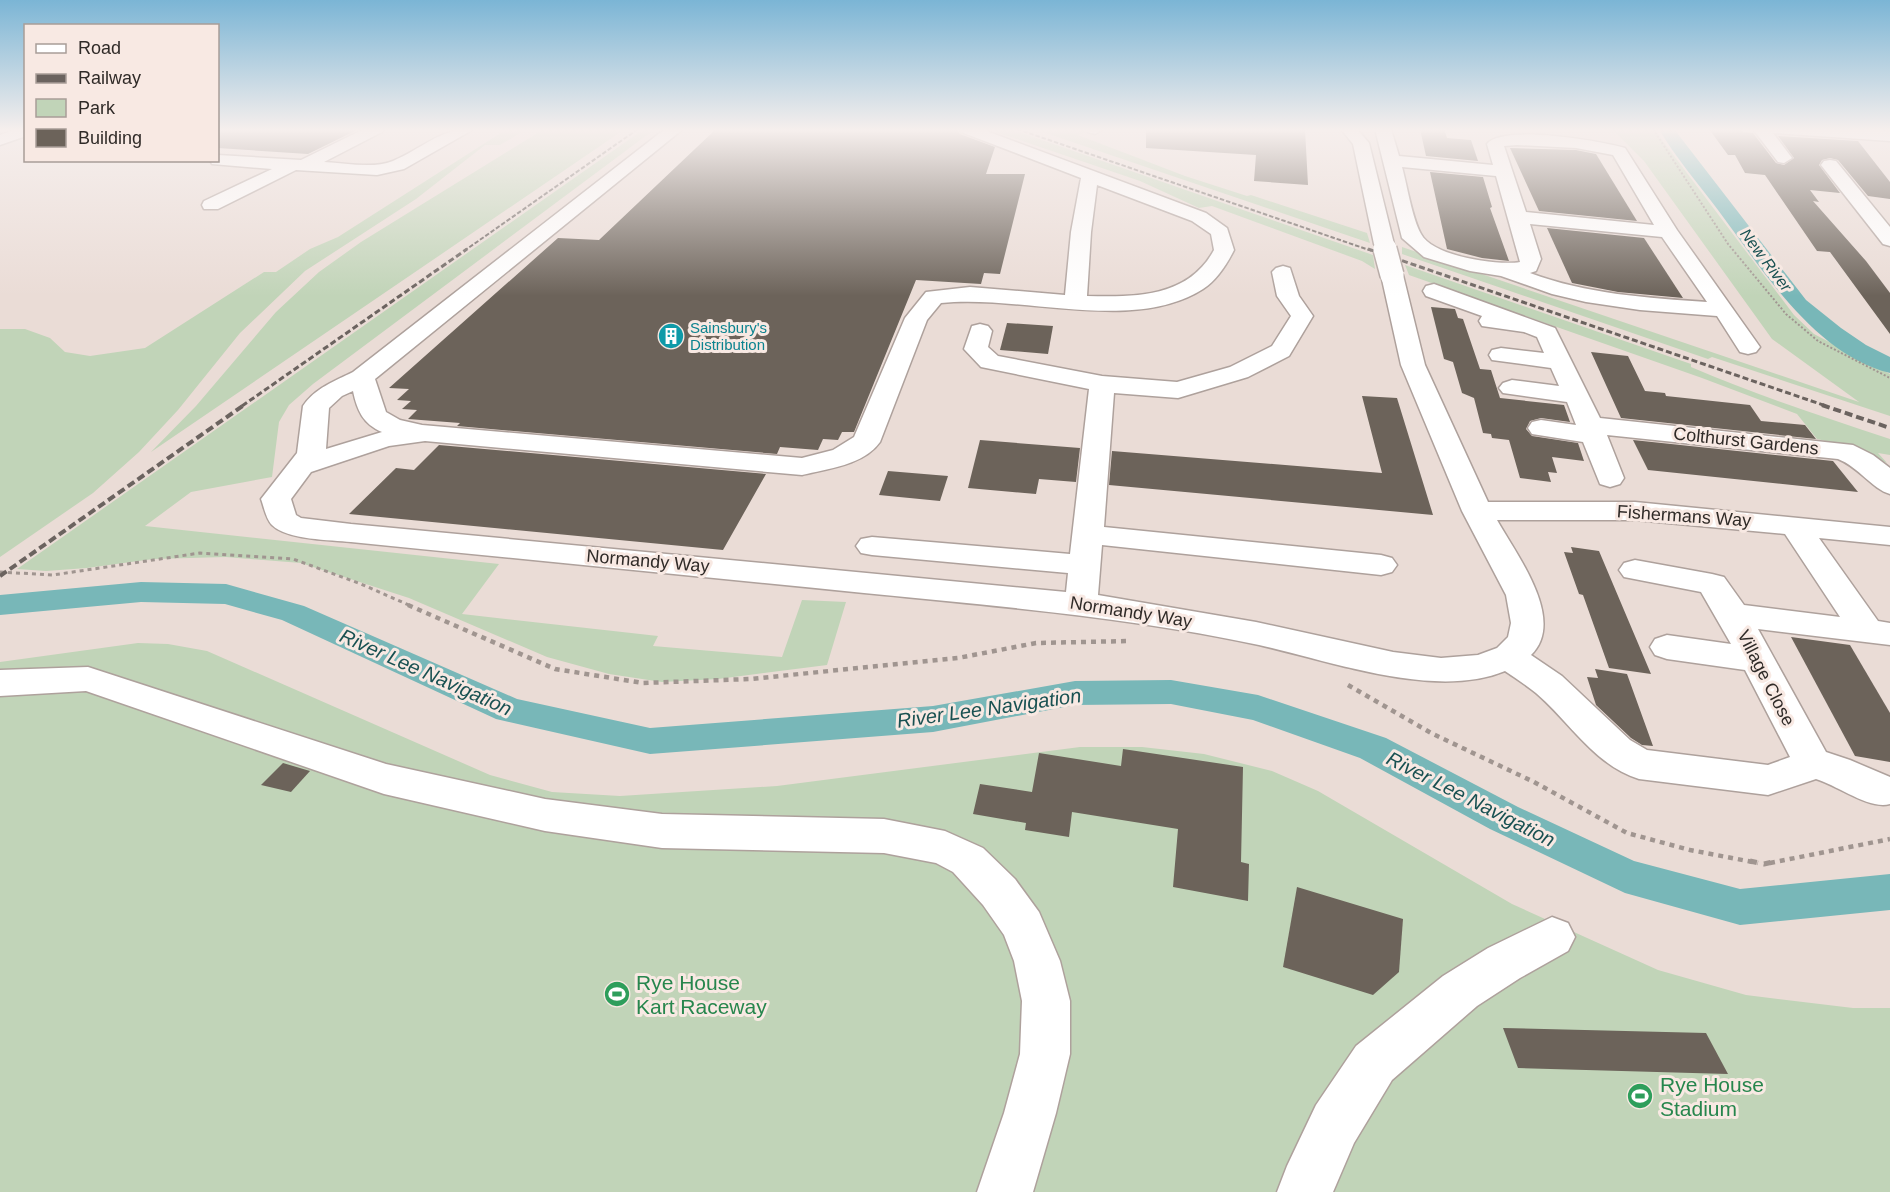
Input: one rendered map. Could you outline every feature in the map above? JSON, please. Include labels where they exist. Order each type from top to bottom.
[{"type":"street","points":[[212,205],[256,185]]},
{"type":"street","points":[[309,449],[316,406],[333,391],[362,377],[605,185]]},
{"type":"street","points":[[1075,303],[1081,232],[1088,185]]},
{"type":"street","points":[[309,449],[387,426],[425,433],[802,467],[843,456],[866,442],[916,318],[934,297],[969,294],[1116,304],[1164,298],[1194,286],[1215,267],[1224,250],[1220,232],[1199,216],[1118,185]]},
{"type":"street","points":[[1371,185],[1413,365],[1477,511],[1522,595],[1528,624],[1525,641],[1509,656],[1550,685],[1616,750],[1639,764],[1768,780],[1798,771],[1812,763],[1836,770],[1882,791]]},
{"type":"street","points":[[1399,185],[1412,238],[1431,253],[1470,265],[1506,271],[1530,282],[1577,296],[1724,310]]},
{"type":"street","points":[[1506,271],[1529,267],[1531,259],[1507,185]]},
{"type":"street","points":[[1639,185],[1668,232],[1748,347]]},
{"type":"street","points":[[1846,185],[1890,239]]},
{"type":"street","points":[[1858,199],[1880,201]]},
{"type":"street","points":[[1518,217],[1668,232]]},
{"type":"street","points":[[980,331],[976,349],[990,362],[1102,384],[1178,390],[1239,372],[1281,351],[1302,316],[1288,296],[1283,272]]},
{"type":"street","points":[[1434,291],[1547,333],[1592,430],[1610,478]]},
{"type":"street","points":[[1490,321],[1528,326]]},
{"type":"street","points":[[1501,355],[1557,352]]},
{"type":"street","points":[[362,377],[370,412],[387,426]]},
{"type":"street","points":[[1081,604],[1102,384]]},
{"type":"street","points":[[1512,388],[1576,396]]},
{"type":"street","name":"Colthurst Gardens","points":[[1541,428],[1592,430],[1843,451],[1873,466],[1890,485]]},
{"type":"street","points":[[309,449],[425,433]]},
{"type":"street","name":"Normandy Way","points":[[309,449],[276,500],[283,519],[292,526],[363,535],[1081,604],[1195,622],[1393,664],[1441,670],[1482,667],[1509,656]]},
{"type":"street","name":"Fishermans Way","points":[[1477,511],[1635,511],[1890,536]]},
{"type":"street","name":"Village Close","points":[[1795,526],[1879,632]]},
{"type":"street","points":[[1088,534],[1381,565]]},
{"type":"street","points":[[872,546],[1085,565]]},
{"type":"street","points":[[1635,570],[1712,584],[1733,615]]},
{"type":"street","name":"Village Close","points":[[1733,615],[1879,632]]},
{"type":"street","name":"Village Close","points":[[1733,615],[1812,763]]},
{"type":"street","points":[[1667,647],[1757,660]]},
{"type":"street","points":[[0,683],[88,678],[384,779],[545,815],[662,831],[884,836],[945,848],[968,860],[999,892],[1023,926],[1037,961],[1046,1000],[1045,1054],[1011,1188]]},
{"type":"street","points":[[1305,1192],[1306,1185],[1335,1124],[1374,1063],[1460,991],[1504,963],[1552,937]]},
{"type":"path","points":[[1689,185],[1728,244],[1785,314],[1818,340],[1890,378]]},
{"type":"path","points":[[0,572],[53,575],[200,553],[293,559],[361,584],[555,669],[643,683],[750,679],[958,658],[1036,644],[1116,639],[1140,642]]},
{"type":"path","points":[[1339,683],[1349,686],[1431,733],[1534,782],[1627,833],[1690,850],[1764,864],[1890,839]]},
{"type":"green space","points":[[420,185],[434,185],[305,271],[240,333],[178,410],[139,452],[93,493],[0,557],[0,329],[25,329],[50,338],[65,352],[90,356],[145,348],[264,272],[276,272],[310,249],[338,237]]},
{"type":"green space","points":[[454,185],[543,185],[151,452],[196,406],[276,312],[319,272],[361,242]]},
{"type":"green space","points":[[565,185],[580,185],[313,384],[289,405],[279,422],[272,477],[191,492],[145,526],[499,564],[462,614],[658,636],[653,646],[782,657],[802,600],[846,602],[827,665],[718,679],[662,682],[609,674],[547,657],[409,598],[301,563],[226,557],[153,559],[46,571],[17,569]]},
{"type":"green space","points":[[1148,185],[1170,185],[1373,255],[1375,269],[1362,261],[1212,206],[1199,208]]},
{"type":"green space","points":[[1198,185],[1212,185],[1247,196],[1251,195],[1367,233],[1370,243]]},
{"type":"green space","points":[[1661,185],[1696,185],[1794,315],[1814,334],[1890,374],[1890,416],[1712,357],[1708,359],[1402,254],[1402,247],[1859,402],[1772,339]]},
{"type":"green space","points":[[1405,265],[1691,364],[1691,367],[1740,387],[1890,439],[1890,455],[1878,453],[1887,463],[1853,447],[1817,439],[1797,414],[1702,378],[1409,275]]},
{"type":"green space","name":"Rye House Kart Raceway","points":[[138,643],[168,644],[207,651],[490,775],[552,792],[620,796],[777,786],[1080,747],[1142,747],[1204,754],[1272,771],[1318,791],[1512,904],[1658,970],[1746,995],[1853,1008],[1890,1008],[1890,1192],[0,1192],[0,662]]},
{"type":"building","name":"Sainsbury's Distribution","points":[[657,185],[1022,185],[1000,274],[984,273],[981,284],[916,280],[854,432],[842,432],[838,440],[823,439],[818,450],[780,447],[777,454],[457,426],[460,423],[408,419],[417,410],[402,409],[411,401],[397,400],[409,389],[389,388],[558,238],[599,240]]},
{"type":"building","points":[[1433,185],[1485,185],[1492,207],[1490,208],[1509,261],[1482,258],[1447,249]]},
{"type":"building","points":[[1527,185],[1615,185],[1637,221],[1539,211]]},
{"type":"building","points":[[1772,185],[1834,185],[1840,193],[1810,190],[1819,202],[1813,201],[1866,261],[1890,293],[1890,334],[1830,252],[1817,251]]},
{"type":"building","points":[[1859,185],[1890,185],[1890,199],[1868,196]]},
{"type":"building","points":[[1547,228],[1644,238],[1683,298],[1618,292],[1572,283]]},
{"type":"building","points":[[1431,307],[1455,309],[1458,318],[1463,319],[1480,369],[1491,370],[1500,398],[1564,405],[1570,422],[1541,418],[1530,421],[1526,429],[1532,436],[1578,443],[1584,461],[1552,457],[1557,473],[1548,472],[1551,482],[1520,478],[1509,440],[1492,438],[1491,434],[1483,433],[1474,398],[1462,393],[1453,362],[1444,359]]},
{"type":"building","points":[[1007,323],[1053,326],[1048,354],[1000,350]]},
{"type":"building","points":[[1591,352],[1628,356],[1645,391],[1665,393],[1666,396],[1750,405],[1761,421],[1805,425],[1816,439],[1621,418]]},
{"type":"building","points":[[1362,396],[1397,398],[1433,515],[1109,485],[1112,451],[1382,473]]},
{"type":"building","points":[[980,440],[1080,448],[1076,482],[1039,479],[1036,494],[968,488]]},
{"type":"building","points":[[1633,440],[1833,461],[1858,492],[1648,470]]},
{"type":"building","points":[[439,445],[766,474],[723,550],[349,514],[396,468],[414,470]]},
{"type":"building","points":[[888,471],[948,476],[940,501],[879,495]]},
{"type":"building","points":[[1571,547],[1599,551],[1651,674],[1609,668],[1583,595],[1579,594],[1564,552],[1573,553]]},
{"type":"building","points":[[1791,637],[1850,645],[1890,713],[1890,762],[1855,756]]},
{"type":"building","points":[[1595,669],[1627,674],[1653,746],[1642,745],[1631,738],[1596,705],[1587,677],[1598,678]]},
{"type":"building","points":[[1123,749],[1243,767],[1241,862],[1249,864],[1248,901],[1173,887],[1178,829],[1072,812],[1069,837],[1025,830],[1026,823],[973,814],[980,784],[1032,792],[1039,753],[1121,766]]},
{"type":"building","points":[[283,763],[310,771],[291,792],[261,785]]},
{"type":"building","points":[[1297,887],[1403,919],[1399,972],[1373,995],[1283,967]]},
{"type":"building","points":[[1503,1028],[1706,1033],[1728,1074],[1518,1068]]},
{"type":"waterway","name":"New River","points":[[1708,185],[1799,304],[1833,333],[1858,350],[1890,366]]},
{"type":"waterway","name":"River Lee Navigation","points":[[0,605],[141,592],[226,594],[293,613],[509,710],[650,741],[933,719],[1075,693],[1171,692],[1258,708],[1373,748],[1504,818],[1625,876],[1740,907],[1890,892]]},
{"type":"railway","points":[[464,251],[559,185]]},
{"type":"railway","points":[[1179,185],[1372,251]]},
{"type":"railway","points":[[242,406],[467,249]]},
{"type":"railway","points":[[1368,249],[1826,406]]},
{"type":"railway","points":[[0,576],[244,405]]},
{"type":"railway","points":[[1822,405],[1890,428]]},
{"type":"place","name":"Sainsbury's Distribution","points":[[671,336]]},
{"type":"place","name":"Rye House Kart Raceway","points":[[617,994]]},
{"type":"place","name":"Rye House Stadium","points":[[1640,1096]]}]
